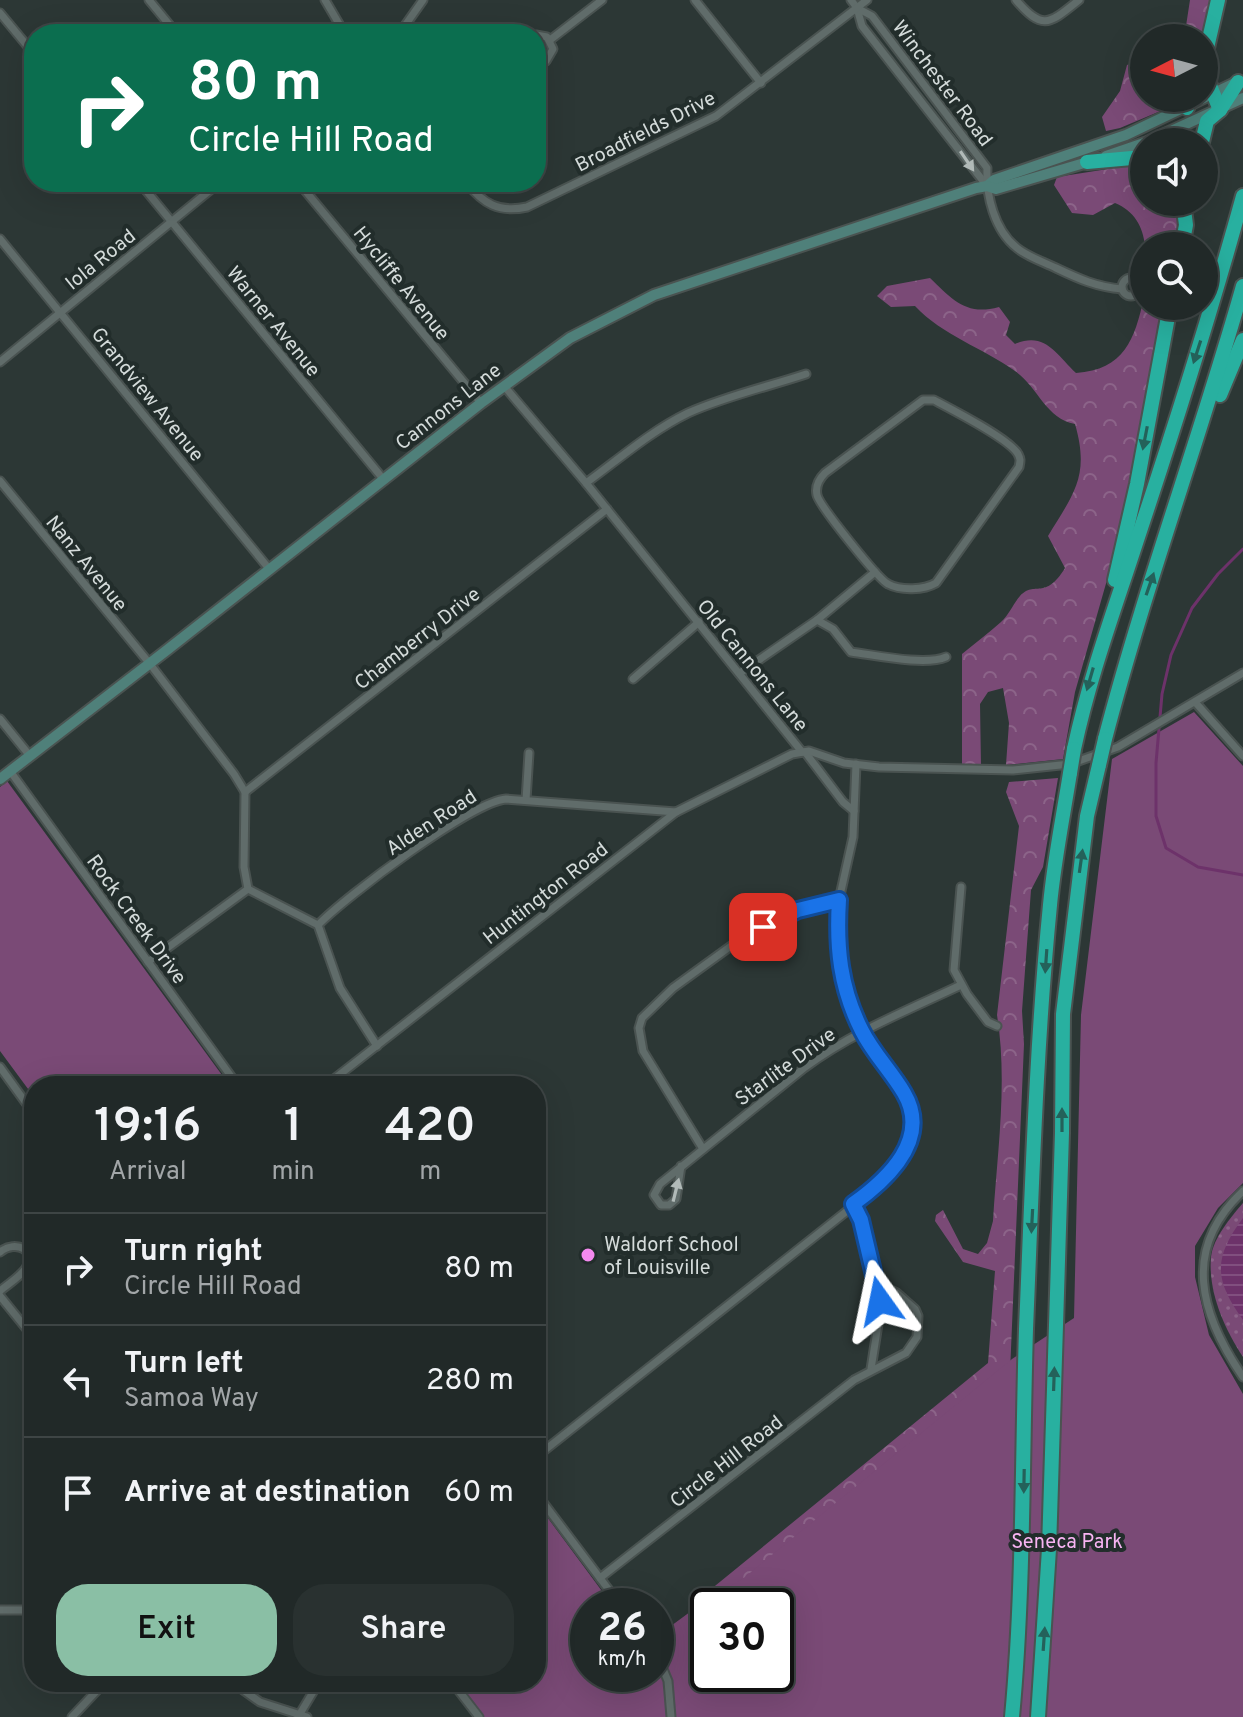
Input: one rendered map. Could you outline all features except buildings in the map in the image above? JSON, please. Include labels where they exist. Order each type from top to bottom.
[{"type":"highway","points":[[1212,24],[1218,0]]},
{"type":"highway","points":[[1205,128],[1207,121],[1220,110],[1241,80]]},
{"type":"highway","points":[[1218,104],[1220,110]]},
{"type":"highway","points":[[1084,159],[1130,158]]},
{"type":"highway","points":[[1099,649],[1206,325],[1243,196]]},
{"type":"highway","points":[[1185,216],[1186,225]]},
{"type":"highway","points":[[1185,232],[1188,216]]},
{"type":"highway","points":[[1038,1717],[1049,1549],[1063,1014],[1087,816],[1128,648],[1186,477],[1243,286]]},
{"type":"highway","points":[[1012,1717],[1021,1590],[1026,1330],[1038,1058],[1050,902],[1074,749],[1137,484],[1167,320]]},
{"type":"highway","points":[[1186,477],[1243,340]]},
{"type":"main road","name":"Cannons Lane","points":[[1218,92],[1241,80]]},
{"type":"main road","name":"Cannons Lane","points":[[1178,128],[1242,98]]},
{"type":"main road","name":"Cannons Lane","points":[[1084,159],[1172,112]]},
{"type":"main road","name":"Cannons Lane","points":[[0,779],[481,403],[570,338],[614,313],[654,295],[987,186],[996,189],[1130,146]]},
{"type":"street","points":[[149,0],[169,24]]},
{"type":"street","points":[[325,0],[339,24]]},
{"type":"street","points":[[406,24],[423,0]]},
{"type":"street","points":[[550,40],[602,0]]},
{"type":"street","points":[[695,0],[761,83]]},
{"type":"street","name":"Winchester Road","points":[[851,0],[857,8],[862,26],[987,186]]},
{"type":"street","name":"Broadfields Drive","points":[[476,192],[487,204],[503,209],[527,207],[701,124],[738,101],[867,0]]},
{"type":"street","points":[[1016,0],[1031,17],[1040,21],[1050,21],[1079,0]]},
{"type":"street","name":"Winchester Road","points":[[857,8],[872,16],[987,168],[987,186],[996,219],[1007,239],[1019,250],[1100,287],[1122,289]]},
{"type":"street","points":[[0,13],[24,42]]},
{"type":"street","points":[[546,37],[553,49],[550,58],[546,59]]},
{"type":"street","points":[[904,79],[914,70]]},
{"type":"street","points":[[941,126],[951,117]]},
{"type":"street","name":"Warner Avenue","points":[[147,192],[384,480]]},
{"type":"street","name":"Iola Road","points":[[0,362],[208,192]]},
{"type":"street","name":"Hycliffe Avenue","points":[[306,192],[481,403]]},
{"type":"street","name":"Grandview Avenue","points":[[0,239],[270,570]]},
{"type":"street","points":[[586,483],[648,437],[686,414],[806,374]]},
{"type":"street","name":"Old Cannons Lane","points":[[504,386],[803,752],[856,764],[1013,770],[1063,765],[1099,755],[1147,731],[1243,673]]},
{"type":"street","points":[[928,399],[944,405],[1015,450],[1020,461],[1018,472],[936,583],[926,588],[897,587],[884,582],[875,572],[819,501],[817,488],[825,473],[915,404],[928,399]]},
{"type":"street","name":"Nanz Avenue","points":[[0,481],[150,664],[245,792]]},
{"type":"street","name":"Chamberry Drive","points":[[245,792],[607,509]]},
{"type":"street","points":[[740,673],[817,620],[875,572]]},
{"type":"street","points":[[817,620],[833,629],[851,652],[921,660],[946,657]]},
{"type":"street","points":[[633,679],[699,622]]},
{"type":"street","points":[[1195,702],[1243,756]]},
{"type":"street","points":[[0,719],[30,756]]},
{"type":"street","points":[[803,752],[843,802],[854,811]]},
{"type":"street","name":"Huntington Road","points":[[338,1076],[676,812],[792,754],[803,752]]},
{"type":"street","points":[[526,800],[529,753]]},
{"type":"street","points":[[546,1449],[880,1184],[901,1160],[909,1144],[912,1126],[904,1093],[863,1032],[847,996],[840,967],[837,930],[839,900],[853,837],[856,764]]},
{"type":"street","name":"Rock Creek Drive","points":[[10,771],[231,1076]]},
{"type":"street","points":[[245,792],[244,867],[248,889]]},
{"type":"street","name":"Alden Road","points":[[318,925],[347,899],[463,817],[494,801],[526,800],[676,812]]},
{"type":"street","points":[[961,887],[953,965],[961,985],[988,1022],[997,1026]]},
{"type":"street","points":[[148,962],[248,889]]},
{"type":"street","points":[[248,889],[318,925],[340,988],[377,1046]]},
{"type":"street","points":[[703,1149],[643,1051],[639,1028],[642,1018],[673,988],[742,938],[798,910],[839,900]]},
{"type":"street","name":"Starlite Drive","points":[[681,1166],[676,1199],[669,1205],[661,1205],[655,1199],[656,1190],[681,1166],[819,1057],[961,985]]},
{"type":"street","points":[[0,1067],[24,1100]]},
{"type":"street","points":[[1243,1191],[1222,1215],[1210,1235],[1204,1257],[1203,1279],[1213,1323],[1243,1377]]},
{"type":"street","points":[[853,1204],[861,1220],[878,1284],[879,1318],[871,1369]]},
{"type":"street","points":[[0,1252],[7,1246],[18,1245],[24,1250]]},
{"type":"street","points":[[24,1269],[0,1294],[24,1325]]},
{"type":"street","name":"Circle Hill Road","points":[[600,1578],[871,1369],[894,1362],[906,1353],[917,1337],[919,1325],[915,1309],[897,1293],[878,1284]]},
{"type":"street","points":[[546,1506],[608,1588]]},
{"type":"street","points":[[0,1610],[24,1610]]},
{"type":"street","points":[[72,1717],[96,1692]]},
{"type":"street","points":[[246,1692],[260,1702],[302,1716],[314,1692]]},
{"type":"street","points":[[460,1692],[479,1717]]},
{"type":"street","points":[[669,1692],[671,1717]]},
{"type":"green space","points":[[1190,0],[1213,0],[1207,24],[1186,24]]},
{"type":"green space","points":[[1130,64],[1130,112],[1158,112],[1106,131],[1102,117],[1120,91]]},
{"type":"green space","points":[[1130,167],[1130,213],[1115,203],[1093,215],[1072,213],[1054,185],[1057,177]]},
{"type":"green space","points":[[1132,216],[1176,216],[1179,232],[1142,232]]},
{"type":"green space","points":[[930,278],[953,299],[969,308],[999,307],[1010,322],[1006,335],[1015,344],[1034,340],[1042,342],[1076,373],[1092,371],[1116,359],[1125,350],[1138,320],[1161,320],[1123,524],[1075,692],[1063,759],[1006,765],[1009,723],[1003,688],[988,692],[980,704],[981,766],[962,766],[962,654],[1004,619],[1020,596],[1052,584],[1065,568],[1048,536],[1072,495],[1080,471],[1081,457],[1075,424],[1049,409],[1015,371],[950,333],[915,306],[891,307],[877,296],[887,286]]},
{"type":"green space","name":"Seneca Park","points":[[1194,712],[1243,766],[1243,1183],[1218,1208],[1195,1246],[1195,1277],[1209,1335],[1243,1394],[1243,1717],[476,1717],[459,1692],[546,1692],[546,1516],[600,1588],[570,1588],[570,1692],[674,1692],[674,1624],[690,1612],[690,1692],[794,1692],[794,1588],[727,1588],[745,1577],[1012,1359],[1074,1318],[1081,1015],[1112,759]]},
{"type":"green space","points":[[1058,778],[1043,867],[1031,890],[1022,1011],[1024,1044],[1006,1466],[968,1607],[794,1601],[794,1588],[712,1588],[988,1363],[995,1271],[963,1262],[935,1221],[936,1215],[943,1210],[963,1249],[978,1254],[987,1243],[993,1221],[1001,1118],[1002,1066],[997,1015],[1019,826],[1006,792],[1009,782]]},
{"type":"green space","points":[[7,781],[223,1076],[24,1076],[24,1083],[0,1051],[0,787]]},
{"type":"green space","points":[[1243,1203],[1243,1357],[1219,1309],[1212,1283],[1211,1257],[1223,1228]]},
{"type":"shaded area","points":[[1243,1218],[1243,1320],[1227,1293],[1221,1269],[1226,1245]]},
{"type":"waterway","points":[[1243,549],[1218,574],[1192,608],[1171,655],[1162,694],[1156,763],[1156,816],[1166,848],[1198,867],[1243,875]]},
{"type":"place","name":"Waldorf School of Louisville","points":[[588,1255]]},
{"type":"route","points":[[763,927],[798,910],[839,900],[837,948],[847,996],[867,1039],[908,1100],[912,1126],[906,1152],[891,1174],[853,1204],[861,1220],[880,1301]]}]
